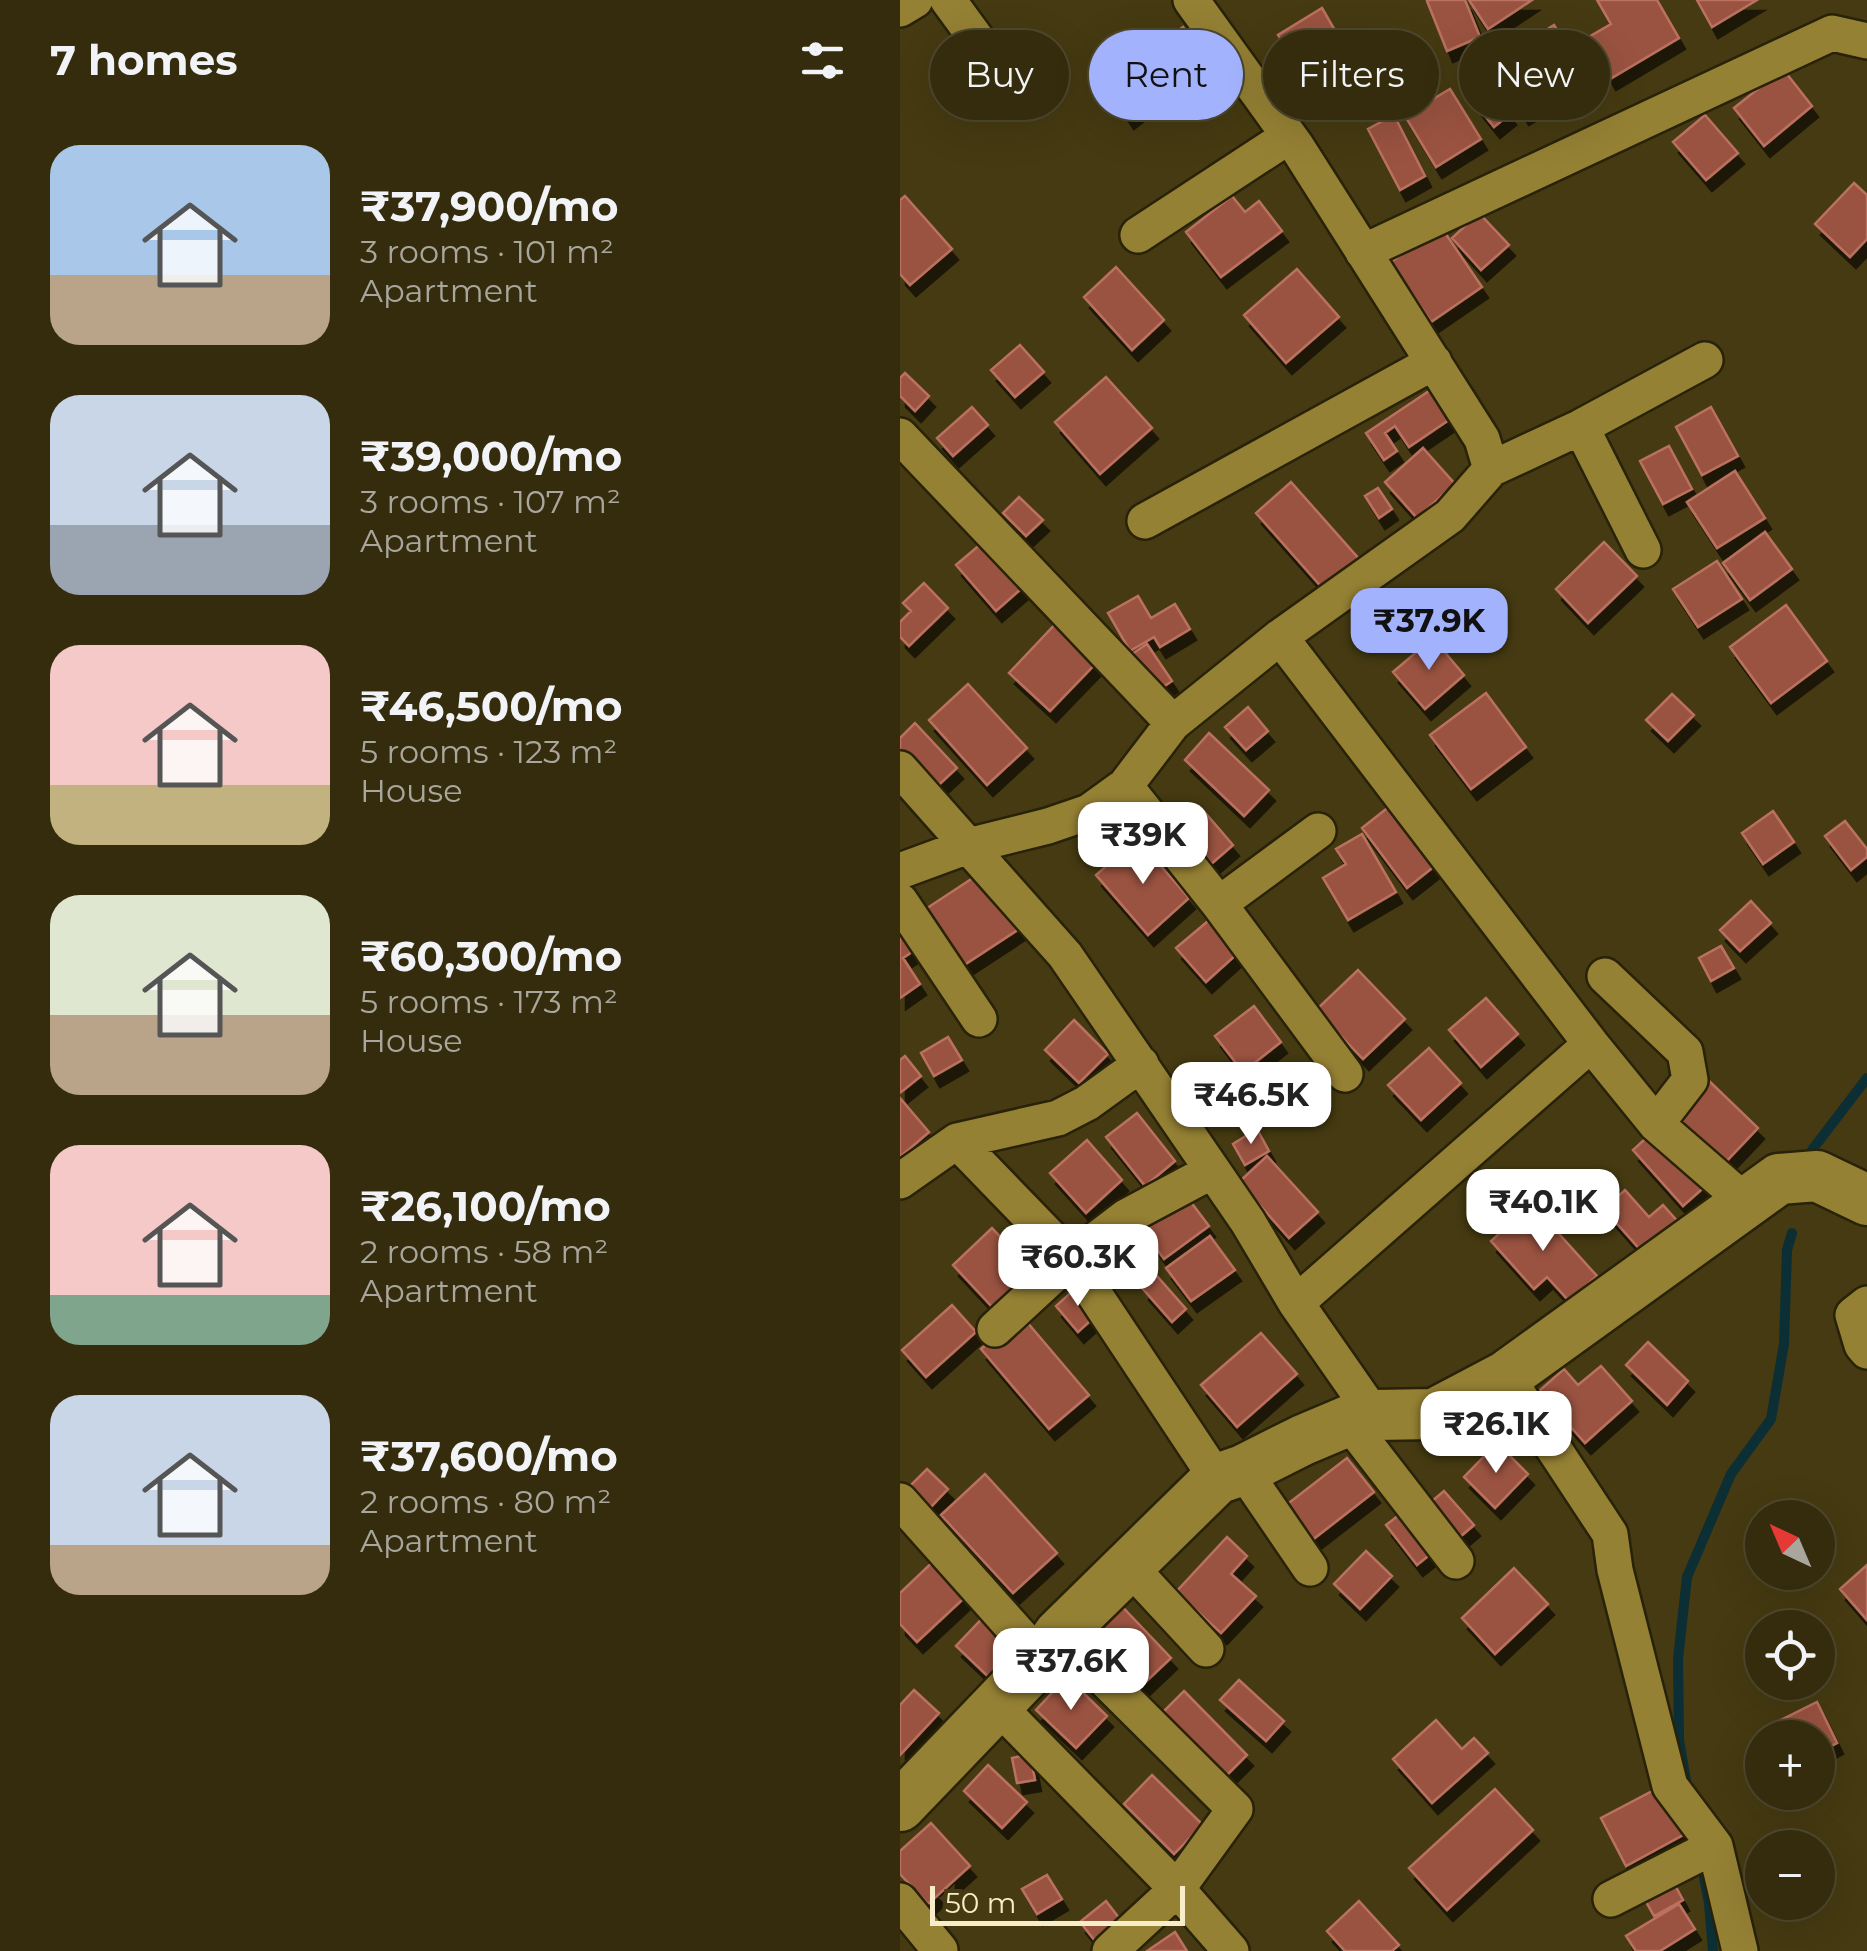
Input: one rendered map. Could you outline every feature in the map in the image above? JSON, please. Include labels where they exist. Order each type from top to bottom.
[{"type":"street","points":[[900,8],[915,0]]},
{"type":"street","points":[[948,0],[970,30]]},
{"type":"street","points":[[1191,0],[1364,252],[1482,439],[1491,469]]},
{"type":"street","points":[[1364,252],[1832,33],[1867,41]]},
{"type":"street","points":[[1138,235],[1288,136]]},
{"type":"street","points":[[900,871],[968,846],[1089,812],[1125,786],[1173,723],[1280,637],[1450,516],[1491,469],[1705,360]]},
{"type":"street","points":[[1145,522],[1434,362]]},
{"type":"street","points":[[1580,427],[1643,550]]},
{"type":"street","points":[[900,436],[1173,723]]},
{"type":"street","points":[[1280,637],[1590,1044],[1656,1124],[1748,1204]]},
{"type":"street","points":[[900,769],[1065,955],[1248,1222],[1361,1418],[1456,1562]]},
{"type":"street","points":[[1125,786],[1346,1074]]},
{"type":"street","points":[[1218,904],[1318,831]]},
{"type":"street","points":[[900,901],[979,1019]]},
{"type":"street","points":[[1605,976],[1685,1052],[1690,1080],[1656,1124]]},
{"type":"street","points":[[1296,1303],[1590,1044]]},
{"type":"street","points":[[900,1180],[957,1141],[1058,1118],[1141,1064]]},
{"type":"street","points":[[957,1141],[1071,1259],[1230,1474],[1310,1568]]},
{"type":"street","points":[[995,1329],[1071,1259],[1126,1217],[1212,1171]]},
{"type":"street","points":[[901,1802],[1191,1503],[1230,1474],[1361,1418],[1434,1414],[1506,1376],[1780,1179],[1817,1176],[1867,1200]]},
{"type":"street","points":[[1867,1304],[1853,1315],[1867,1351]]},
{"type":"street","points":[[1506,1376],[1610,1534],[1615,1570],[1670,1786],[1715,1846],[1740,1951]]},
{"type":"street","points":[[900,1500],[1050,1646],[1234,1809],[1177,1890],[1110,1951]]},
{"type":"street","points":[[1130,1567],[1206,1649]]},
{"type":"street","points":[[997,1705],[1231,1951]]},
{"type":"street","points":[[1611,1899],[1715,1846]]},
{"type":"street","points":[[900,1900],[940,1950]]},
{"type":"building","points":[[1465,0],[1477,30],[1459,30],[1459,46],[1447,51],[1427,1]]},
{"type":"building","points":[[1469,0],[1532,0],[1488,29]]},
{"type":"building","points":[[1597,0],[1657,0],[1679,38],[1610,79],[1610,30],[1601,30],[1611,24]]},
{"type":"building","points":[[1697,0],[1757,0],[1712,27]]},
{"type":"building","points":[[1322,8],[1335,30],[1286,30]]},
{"type":"building","points":[[1783,69],[1812,106],[1764,146],[1734,108]]},
{"type":"building","points":[[1450,89],[1459,104],[1459,120],[1469,120],[1481,139],[1436,167],[1407,120],[1439,120],[1439,96]]},
{"type":"building","points":[[1705,115],[1738,153],[1706,180],[1673,142]]},
{"type":"building","points":[[1385,120],[1397,120],[1425,176],[1400,190],[1368,129]]},
{"type":"building","points":[[1854,183],[1867,195],[1867,239],[1850,257],[1815,224]]},
{"type":"building","points":[[905,196],[952,249],[910,285],[900,274],[900,200]]},
{"type":"building","points":[[1232,196],[1245,212],[1259,201],[1282,231],[1221,277],[1186,232]]},
{"type":"building","points":[[1479,213],[1509,245],[1481,270],[1452,238]]},
{"type":"building","points":[[1441,227],[1482,287],[1431,322],[1391,262]]},
{"type":"building","points":[[1116,267],[1164,320],[1132,350],[1084,297]]},
{"type":"building","points":[[1297,269],[1339,317],[1286,363],[1244,315]]},
{"type":"building","points":[[1020,345],[1044,372],[1015,397],[991,370]]},
{"type":"building","points":[[905,373],[929,396],[915,411],[900,396],[900,378]]},
{"type":"building","points":[[1106,377],[1152,428],[1100,474],[1055,422]]},
{"type":"building","points":[[1432,389],[1452,418],[1409,447],[1395,426],[1385,433],[1397,451],[1384,460],[1366,433]]},
{"type":"building","points":[[972,407],[988,425],[953,456],[937,438]]},
{"type":"building","points":[[1711,407],[1738,456],[1702,475],[1676,427]]},
{"type":"building","points":[[1669,446],[1692,489],[1663,504],[1640,461]]},
{"type":"building","points":[[1423,448],[1455,484],[1417,518],[1385,482]]},
{"type":"building","points":[[1735,471],[1765,518],[1717,548],[1687,502]]},
{"type":"building","points":[[1291,482],[1360,560],[1325,591],[1256,513]]},
{"type":"building","points":[[1378,488],[1392,509],[1379,518],[1365,496]]},
{"type":"building","points":[[1019,497],[1043,520],[1026,536],[1003,513]]},
{"type":"building","points":[[1765,532],[1792,569],[1750,600],[1723,563]]},
{"type":"building","points":[[989,537],[1029,582],[996,611],[956,565]]},
{"type":"building","points":[[1604,542],[1637,576],[1588,623],[1556,589]]},
{"type":"building","points":[[1717,561],[1742,599],[1698,627],[1673,589]]},
{"type":"building","points":[[924,583],[948,608],[909,646],[900,637],[900,622],[911,611],[903,603]]},
{"type":"building","points":[[1138,596],[1151,618],[1175,604],[1190,629],[1160,647],[1154,637],[1130,651],[1108,613]]},
{"type":"building","points":[[1786,605],[1827,661],[1771,703],[1730,647]]},
{"type":"building","points":[[1060,619],[1101,658],[1050,711],[1009,673]]},
{"type":"building","points":[[1433,638],[1464,675],[1425,709],[1393,672]]},
{"type":"building","points":[[1147,644],[1172,681],[1157,691],[1132,654]]},
{"type":"building","points":[[968,684],[1027,748],[987,785],[929,720]]},
{"type":"building","points":[[1486,693],[1526,747],[1471,789],[1430,735]]},
{"type":"building","points":[[1672,694],[1694,715],[1668,741],[1646,720]]},
{"type":"building","points":[[1248,707],[1268,731],[1246,750],[1225,727]]},
{"type":"building","points":[[915,723],[957,768],[931,792],[900,759],[900,738]]},
{"type":"building","points":[[1209,733],[1269,790],[1244,816],[1185,760]]},
{"type":"building","points":[[1395,802],[1441,861],[1407,888],[1362,828]]},
{"type":"building","points":[[1202,809],[1233,845],[1210,865],[1178,830]]},
{"type":"building","points":[[1773,811],[1794,842],[1763,864],[1742,833]]},
{"type":"building","points":[[1845,821],[1867,849],[1867,857],[1851,870],[1825,836]]},
{"type":"building","points":[[1362,834],[1396,892],[1348,920],[1323,878],[1346,864],[1336,849]]},
{"type":"building","points":[[1137,839],[1189,898],[1148,935],[1096,875]]},
{"type":"building","points":[[982,872],[1019,929],[955,971],[918,914]]},
{"type":"building","points":[[1751,901],[1771,923],[1740,951],[1720,930]]},
{"type":"building","points":[[900,921],[918,948],[903,958],[920,984],[900,998]]},
{"type":"building","points":[[1208,921],[1237,954],[1206,982],[1176,948]]},
{"type":"building","points":[[1721,946],[1734,968],[1711,981],[1699,958]]},
{"type":"building","points":[[1358,970],[1405,1019],[1363,1059],[1316,1010]]},
{"type":"building","points":[[1486,998],[1518,1034],[1481,1067],[1449,1030]]},
{"type":"building","points":[[1254,1006],[1281,1042],[1243,1072],[1215,1036]]},
{"type":"building","points":[[1074,1020],[1108,1054],[1079,1083],[1045,1050]]},
{"type":"building","points":[[948,1037],[962,1060],[934,1076],[921,1053]]},
{"type":"building","points":[[1429,1048],[1461,1083],[1421,1120],[1388,1085]]},
{"type":"building","points":[[905,1056],[921,1076],[900,1093],[900,1060]]},
{"type":"building","points":[[1707,1079],[1758,1128],[1721,1167],[1670,1118]]},
{"type":"building","points":[[900,1098],[929,1132],[900,1157]]},
{"type":"building","points":[[1137,1113],[1175,1161],[1145,1186],[1106,1137]]},
{"type":"building","points":[[1658,1127],[1709,1183],[1683,1206],[1633,1150]]},
{"type":"building","points":[[1257,1129],[1269,1151],[1245,1165],[1233,1144]]},
{"type":"building","points":[[1087,1140],[1122,1180],[1086,1213],[1050,1173]]},
{"type":"building","points":[[1267,1156],[1318,1212],[1289,1238],[1239,1182]]},
{"type":"building","points":[[1181,1189],[1209,1226],[1164,1259],[1137,1221]]},
{"type":"building","points":[[1625,1190],[1649,1217],[1663,1205],[1687,1232],[1652,1263],[1604,1209]]},
{"type":"building","points":[[1532,1204],[1597,1276],[1569,1301],[1547,1277],[1534,1289],[1491,1241]]},
{"type":"building","points":[[992,1228],[1033,1272],[994,1309],[953,1265]]},
{"type":"building","points":[[1210,1236],[1235,1270],[1191,1301],[1166,1268]]},
{"type":"building","points":[[1157,1276],[1186,1309],[1172,1322],[1143,1289]]},
{"type":"building","points":[[1078,1286],[1100,1312],[1078,1332],[1056,1306]]},
{"type":"building","points":[[952,1305],[976,1332],[926,1377],[902,1350]]},
{"type":"building","points":[[1021,1315],[1089,1395],[1049,1429],[981,1349]]},
{"type":"building","points":[[1261,1333],[1297,1374],[1237,1427],[1201,1385]]},
{"type":"building","points":[[1648,1342],[1688,1381],[1667,1405],[1626,1365]]},
{"type":"building","points":[[1601,1366],[1632,1401],[1585,1443],[1539,1391],[1564,1369],[1578,1385]]},
{"type":"building","points":[[1510,1410],[1530,1432],[1518,1443],[1498,1421]]},
{"type":"building","points":[[1497,1443],[1528,1474],[1495,1508],[1464,1477]]},
{"type":"building","points":[[1347,1458],[1374,1492],[1311,1541],[1285,1506]]},
{"type":"building","points":[[927,1469],[948,1489],[928,1510],[907,1489]]},
{"type":"building","points":[[985,1474],[1057,1553],[1013,1593],[941,1515]]},
{"type":"building","points":[[1444,1491],[1474,1525],[1454,1542],[1424,1508]]},
{"type":"building","points":[[1407,1509],[1438,1548],[1417,1565],[1386,1525]]},
{"type":"building","points":[[1227,1537],[1247,1556],[1231,1574],[1256,1596],[1221,1633],[1176,1592]]},
{"type":"building","points":[[1366,1551],[1392,1576],[1360,1609],[1334,1584]]},
{"type":"building","points":[[942,1553],[975,1588],[917,1642],[900,1624],[900,1593]]},
{"type":"building","points":[[1867,1565],[1867,1620],[1840,1589]]},
{"type":"building","points":[[1514,1568],[1548,1604],[1495,1654],[1462,1618]]},
{"type":"building","points":[[1114,1598],[1171,1658],[1134,1693],[1077,1633]]},
{"type":"building","points":[[992,1608],[1033,1648],[997,1685],[956,1646]]},
{"type":"building","points":[[1067,1677],[1107,1716],[1076,1748],[1036,1710]]},
{"type":"building","points":[[1239,1680],[1284,1721],[1266,1741],[1220,1700]]},
{"type":"building","points":[[914,1690],[939,1713],[900,1755],[900,1705]]},
{"type":"building","points":[[1184,1691],[1247,1755],[1217,1785],[1153,1722]]},
{"type":"building","points":[[1817,1702],[1826,1720],[1781,1720]]},
{"type":"building","points":[[1436,1720],[1462,1749],[1474,1738],[1488,1753],[1432,1803],[1393,1759]]},
{"type":"building","points":[[1030,1754],[1035,1780],[1017,1783],[1012,1758]]},
{"type":"building","points":[[988,1765],[1027,1802],[1002,1828],[964,1791]]},
{"type":"building","points":[[1152,1775],[1203,1825],[1174,1854],[1124,1804]]},
{"type":"building","points":[[1660,1787],[1685,1834],[1626,1866],[1601,1818]]},
{"type":"building","points":[[1495,1789],[1533,1830],[1447,1910],[1409,1868]]},
{"type":"building","points":[[931,1823],[970,1866],[928,1904],[900,1874],[900,1851]]},
{"type":"building","points":[[1669,1874],[1683,1900],[1654,1916],[1640,1891]]},
{"type":"building","points":[[1047,1875],[1062,1899],[1037,1914],[1022,1889]]},
{"type":"building","points":[[1106,1901],[1126,1927],[1100,1947],[1080,1922]]},
{"type":"building","points":[[1359,1901],[1399,1945],[1392,1951],[1345,1951],[1327,1931]]},
{"type":"building","points":[[1679,1904],[1695,1929],[1660,1951],[1636,1951],[1626,1936]]},
{"type":"building","points":[[1175,1932],[1187,1951],[1147,1951]]},
{"type":"waterway","points":[[1811,1157],[1812,1150],[1867,1078]]},
{"type":"waterway","points":[[1686,1780],[1679,1740],[1678,1659],[1687,1577],[1731,1474],[1771,1419],[1784,1344],[1787,1250],[1792,1233]]},
{"type":"waterway","points":[[1702,1867],[1713,1951]]}]
